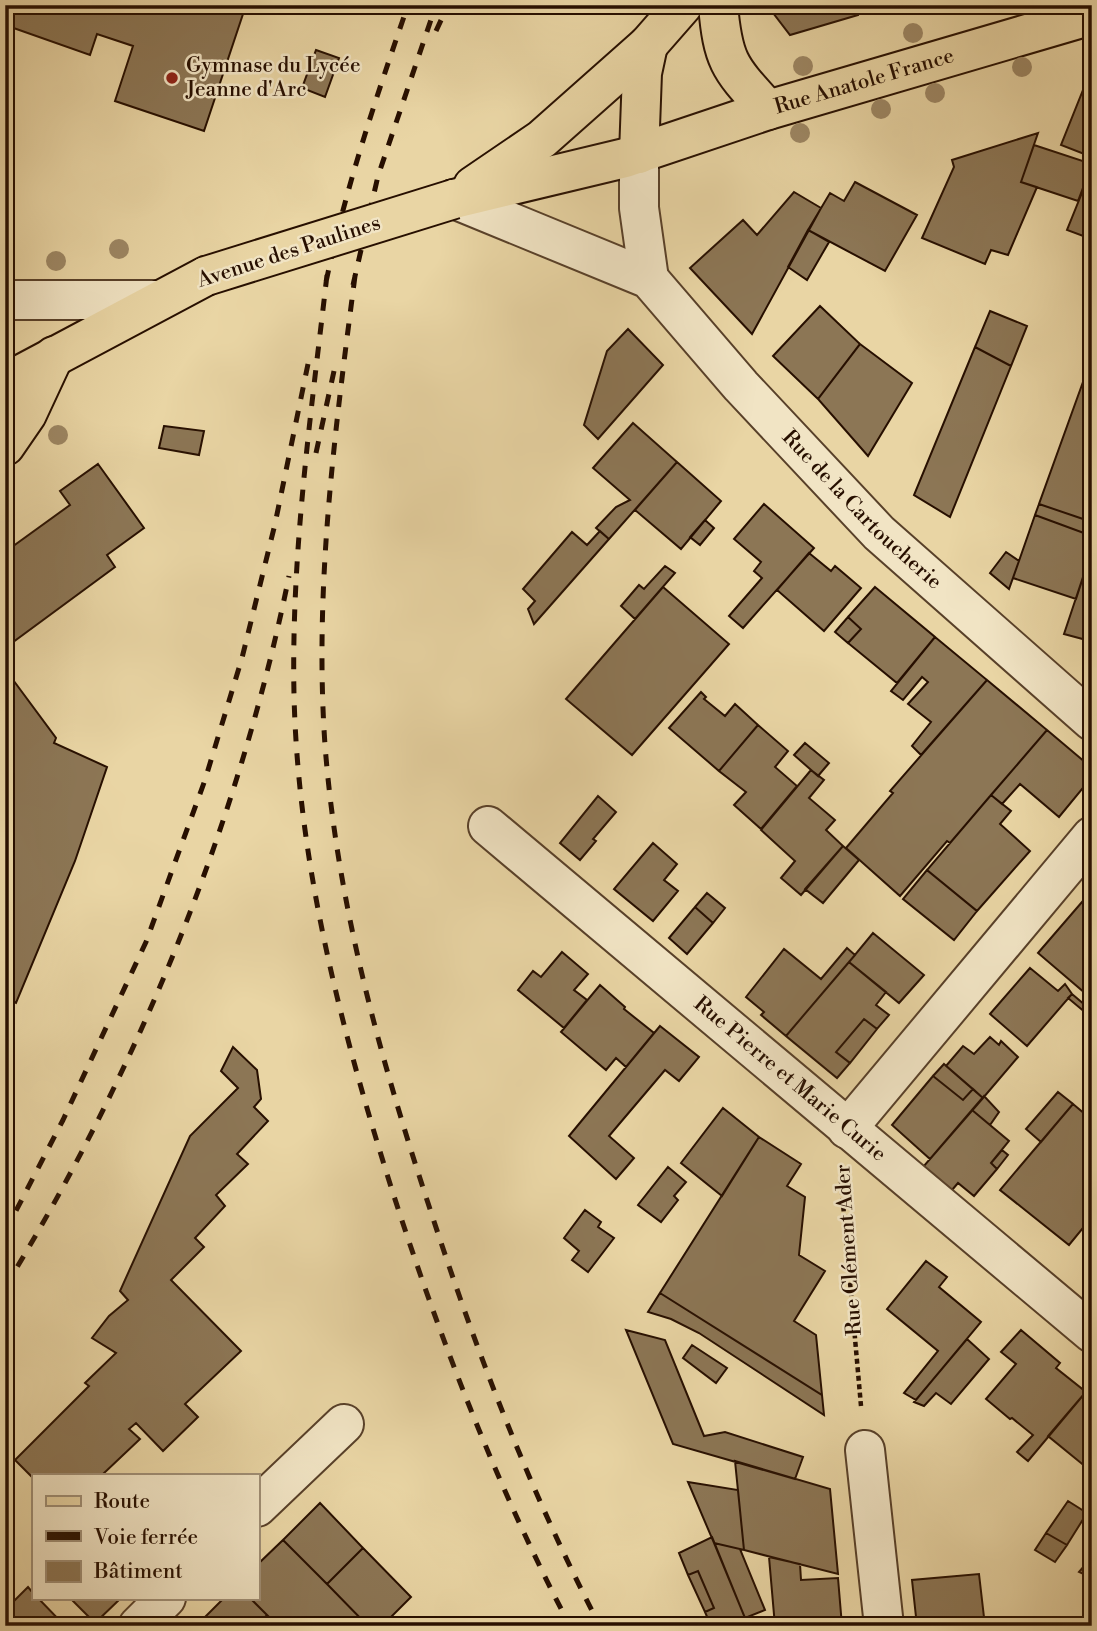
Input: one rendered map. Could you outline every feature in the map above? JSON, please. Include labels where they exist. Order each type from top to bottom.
[{"type":"main road","name":"Avenue des Paulines","points":[[454,199],[542,139],[648,44],[683,5]]},
{"type":"main road","points":[[718,5],[721,41],[727,60],[768,110]]},
{"type":"main road","name":"Rue Anatole France","points":[[639,153],[768,110],[1092,15]]},
{"type":"main road","points":[[639,153],[642,73],[648,44]]},
{"type":"main road","name":"Avenue des Paulines","points":[[5,383],[206,275],[454,199],[639,153]]},
{"type":"main road","points":[[5,446],[27,414],[54,355]]},
{"type":"street","points":[[639,153],[639,208],[649,279]]},
{"type":"street","name":"Rue de la Cartoucherie","points":[[454,199],[649,279],[741,386],[880,533],[1092,721]]},
{"type":"street","points":[[5,300],[158,300]]},
{"type":"street","name":"Rue Pierre et Marie Curie","points":[[488,826],[1092,1333]]},
{"type":"street","points":[[847,1129],[1092,836]]},
{"type":"street","points":[[259,1505],[344,1424]]},
{"type":"street","points":[[865,1450],[884,1626]]},
{"type":"street","points":[[138,1626],[164,1600]]},
{"type":"path","name":"Rue Clément Ader","points":[[847,1129],[841,1169],[865,1450]]},
{"type":"building","name":"Gymnase du Lycée Jeanne d'Arc","points":[[5,5],[246,5],[204,131],[115,101],[133,46],[97,34],[90,55],[5,25]]},
{"type":"building","points":[[767,5],[856,5],[858,15],[790,35]]},
{"type":"building","points":[[316,50],[339,58],[325,97],[302,88]]},
{"type":"building","points":[[1087,80],[1092,82],[1092,157],[1061,145]]},
{"type":"building","points":[[1038,133],[1021,182],[1037,187],[1008,255],[991,250],[985,264],[922,238],[954,167],[952,160]]},
{"type":"building","points":[[1034,145],[1092,164],[1078,201],[1021,182]]},
{"type":"building","points":[[1092,168],[1092,227],[1086,237],[1067,230]]},
{"type":"building","points":[[855,182],[917,215],[885,271],[808,230],[830,193],[844,201]]},
{"type":"building","points":[[794,192],[821,208],[752,334],[690,268],[743,220],[757,235]]},
{"type":"building","points":[[808,230],[829,242],[807,280],[788,267]]},
{"type":"building","points":[[820,306],[860,344],[818,399],[773,356]]},
{"type":"building","points":[[990,311],[1027,326],[1011,366],[975,347]]},
{"type":"building","points":[[628,329],[663,365],[598,439],[584,425],[607,351]]},
{"type":"building","points":[[860,344],[912,383],[868,456],[818,399]]},
{"type":"building","points":[[975,347],[1011,366],[950,517],[914,495]]},
{"type":"building","points":[[1092,357],[1092,522],[1039,504]]},
{"type":"building","points":[[633,423],[677,462],[609,539],[596,528],[616,507],[630,500],[593,468]]},
{"type":"building","points":[[164,426],[204,431],[199,455],[159,448]]},
{"type":"building","points":[[677,462],[721,501],[681,549],[635,510]]},
{"type":"building","points":[[98,464],[144,528],[107,555],[115,567],[5,648],[5,552],[70,505],[60,491]]},
{"type":"building","points":[[764,504],[814,548],[743,628],[729,616],[762,578],[754,571],[761,562],[734,539]]},
{"type":"building","points":[[1039,504],[1092,522],[1092,536],[1035,515]]},
{"type":"building","points":[[1035,515],[1092,536],[1092,550],[1076,599],[1013,578]]},
{"type":"building","points":[[705,520],[714,528],[700,545],[690,537]]},
{"type":"building","points":[[600,531],[609,539],[534,624],[528,609],[535,601],[523,589],[572,532],[587,545]]},
{"type":"building","points":[[1092,550],[1092,652],[1087,650],[1090,641],[1064,634]]},
{"type":"building","points":[[1006,552],[1019,561],[1009,589],[990,573]]},
{"type":"building","points":[[809,553],[831,571],[835,566],[861,588],[824,631],[777,590]]},
{"type":"building","points":[[665,566],[675,573],[635,619],[621,606],[639,585],[644,589]]},
{"type":"building","points":[[663,587],[729,644],[632,755],[566,699]]},
{"type":"building","points":[[875,587],[935,637],[897,683],[848,643],[861,629],[848,617]]},
{"type":"building","points":[[848,617],[861,629],[848,643],[835,632]]},
{"type":"building","points":[[935,637],[987,680],[921,755],[912,746],[931,722],[908,704],[928,682],[922,677],[903,700],[891,691]]},
{"type":"building","points":[[5,669],[56,738],[54,743],[107,767],[75,861],[16,1003],[5,998]]},
{"type":"building","points":[[987,680],[1047,730],[950,843],[947,841],[900,896],[846,848],[893,793],[890,791]]},
{"type":"building","points":[[701,692],[706,697],[704,699],[725,716],[735,704],[758,725],[719,771],[669,728]]},
{"type":"building","points":[[758,725],[788,751],[775,767],[797,786],[761,829],[734,805],[746,792],[719,771]]},
{"type":"building","points":[[1047,730],[1092,768],[1092,777],[1059,817],[1020,784],[1002,804],[991,795]]},
{"type":"building","points":[[805,743],[829,763],[818,776],[794,755]]},
{"type":"building","points":[[811,770],[824,780],[809,798],[835,820],[826,830],[843,846],[801,895],[781,878],[795,861],[761,830]]},
{"type":"building","points":[[991,795],[1011,811],[1000,824],[1030,851],[977,911],[927,870]]},
{"type":"building","points":[[598,796],[616,812],[593,839],[596,841],[580,860],[560,843]]},
{"type":"building","points":[[653,843],[677,864],[664,880],[678,891],[653,921],[614,889]]},
{"type":"building","points":[[843,846],[859,860],[823,903],[805,889]]},
{"type":"building","points":[[927,870],[977,911],[954,940],[903,899]]},
{"type":"building","points":[[707,893],[725,908],[713,923],[695,907]]},
{"type":"building","points":[[1082,902],[1092,911],[1092,985],[1085,993],[1038,953]]},
{"type":"building","points":[[695,907],[713,923],[687,954],[669,938]]},
{"type":"building","points":[[873,933],[924,975],[899,1003],[849,962]]},
{"type":"building","points":[[847,948],[855,955],[786,1036],[761,1015],[764,1012],[746,997],[784,949],[821,979]]},
{"type":"building","points":[[562,952],[588,974],[574,990],[587,1000],[564,1028],[518,990],[533,971],[541,977]]},
{"type":"building","points":[[849,962],[886,992],[876,1005],[889,1015],[877,1029],[864,1019],[836,1052],[850,1063],[837,1078],[786,1036]]},
{"type":"building","points":[[1030,968],[1058,991],[1065,984],[1072,994],[1027,1046],[990,1014]]},
{"type":"building","points":[[600,985],[654,1033],[626,1067],[616,1058],[606,1070],[561,1032]]},
{"type":"building","points":[[1072,994],[1092,1011],[1092,1018],[1068,998]]},
{"type":"building","points":[[864,1019],[877,1029],[850,1063],[836,1052]]},
{"type":"building","points":[[660,1026],[699,1057],[679,1081],[665,1070],[609,1136],[634,1158],[616,1179],[569,1136]]},
{"type":"building","points":[[990,1037],[999,1045],[1001,1041],[1018,1057],[983,1098],[946,1066],[963,1046],[974,1054]]},
{"type":"building","points":[[233,1047],[257,1070],[261,1099],[254,1107],[268,1121],[237,1154],[248,1164],[216,1195],[225,1206],[195,1238],[204,1247],[171,1280],[241,1351],[185,1404],[198,1417],[163,1451],[136,1423],[129,1429],[140,1439],[103,1474],[32,1474],[32,1477],[15,1460],[89,1386],[85,1383],[116,1353],[92,1338],[109,1316],[128,1300],[120,1291],[190,1136],[238,1088],[221,1071]]},
{"type":"building","points":[[944,1064],[973,1089],[963,1100],[933,1076]]},
{"type":"building","points":[[933,1076],[963,1100],[973,1089],[983,1098],[930,1159],[892,1125]]},
{"type":"building","points":[[1058,1092],[1073,1104],[1041,1142],[1026,1129]]},
{"type":"building","points":[[984,1096],[999,1112],[990,1125],[972,1110]]},
{"type":"building","points":[[1073,1104],[1092,1120],[1092,1217],[1069,1245],[1000,1190]]},
{"type":"building","points":[[723,1108],[759,1137],[722,1196],[681,1163]]},
{"type":"building","points":[[972,1110],[1009,1141],[991,1163],[997,1169],[974,1196],[958,1183],[946,1197],[917,1174]]},
{"type":"building","points":[[759,1137],[801,1164],[787,1186],[805,1197],[799,1255],[825,1271],[794,1321],[816,1335],[822,1395],[660,1293]]},
{"type":"building","points":[[1002,1150],[1008,1155],[997,1169],[991,1163]]},
{"type":"building","points":[[668,1167],[686,1182],[674,1196],[678,1200],[661,1222],[638,1205]]},
{"type":"building","points":[[585,1210],[601,1222],[598,1227],[614,1238],[588,1272],[572,1260],[579,1251],[564,1238]]},
{"type":"building","points":[[926,1261],[947,1277],[939,1287],[981,1322],[916,1400],[904,1393],[938,1351],[887,1309]]},
{"type":"building","points":[[660,1293],[822,1395],[824,1415],[699,1333],[671,1319],[648,1312]]},
{"type":"building","points":[[626,1330],[665,1340],[704,1436],[725,1432],[803,1457],[795,1479],[673,1444]]},
{"type":"building","points":[[1021,1330],[1060,1363],[1056,1368],[1086,1392],[1028,1461],[1017,1452],[1033,1435],[986,1399],[1016,1364],[1001,1352]]},
{"type":"building","points":[[967,1339],[989,1359],[951,1404],[936,1393],[924,1406],[914,1402]]},
{"type":"building","points":[[692,1345],[727,1368],[716,1383],[683,1358]]},
{"type":"building","points":[[1090,1387],[1092,1388],[1092,1472],[1048,1436]]},
{"type":"building","points":[[735,1461],[830,1489],[838,1574],[744,1550]]},
{"type":"building","points":[[688,1482],[738,1490],[744,1550],[714,1543]]},
{"type":"building","points":[[1068,1501],[1087,1513],[1067,1545],[1046,1533]]},
{"type":"building","points":[[320,1503],[363,1548],[327,1584],[283,1540]]},
{"type":"building","points":[[1046,1533],[1067,1545],[1055,1562],[1035,1550]]},
{"type":"building","points":[[712,1537],[745,1618],[728,1626],[711,1626],[705,1612],[714,1608],[698,1571],[688,1575],[679,1553]]},
{"type":"building","points":[[283,1540],[368,1626],[278,1626],[252,1600],[259,1600],[259,1563]]},
{"type":"building","points":[[714,1543],[740,1549],[765,1610],[745,1618]]},
{"type":"building","points":[[363,1548],[411,1597],[382,1626],[368,1626],[327,1584]]},
{"type":"building","points":[[769,1557],[800,1564],[801,1580],[838,1578],[842,1626],[775,1626]]},
{"type":"building","points":[[1092,1557],[1092,1578],[1079,1572]]},
{"type":"building","points":[[698,1571],[714,1608],[705,1612],[688,1575]]},
{"type":"building","points":[[979,1574],[985,1626],[917,1626],[912,1580]]},
{"type":"building","points":[[28,1587],[32,1592],[32,1600],[40,1600],[65,1626],[5,1626],[5,1610]]},
{"type":"building","points":[[72,1600],[119,1600],[95,1623]]},
{"type":"building","points":[[222,1600],[252,1600],[267,1615],[257,1626],[196,1626]]},
{"type":"railway","points":[[326,282],[352,177],[408,5]]},
{"type":"railway","points":[[353,285],[378,176],[436,5]]},
{"type":"railway","points":[[436,31],[448,5]]},
{"type":"railway","points":[[327,275],[303,484],[294,642],[297,758],[313,883],[325,945],[356,1068],[410,1246],[450,1357],[494,1466],[570,1626]]},
{"type":"railway","points":[[355,276],[328,509],[322,627],[325,745],[339,862],[377,1034],[446,1257],[484,1365],[527,1471],[600,1626]]},
{"type":"railway","points":[[5,1232],[63,1120],[146,942],[205,780],[242,658],[275,524],[308,364]]},
{"type":"railway","points":[[316,453],[334,371]]},
{"type":"railway","points":[[5,1287],[98,1120],[140,1033],[178,944],[242,761],[268,669],[289,576]]},
{"type":"place","name":"Gymnase du Lycée Jeanne d'Arc","points":[[172,78]]}]
